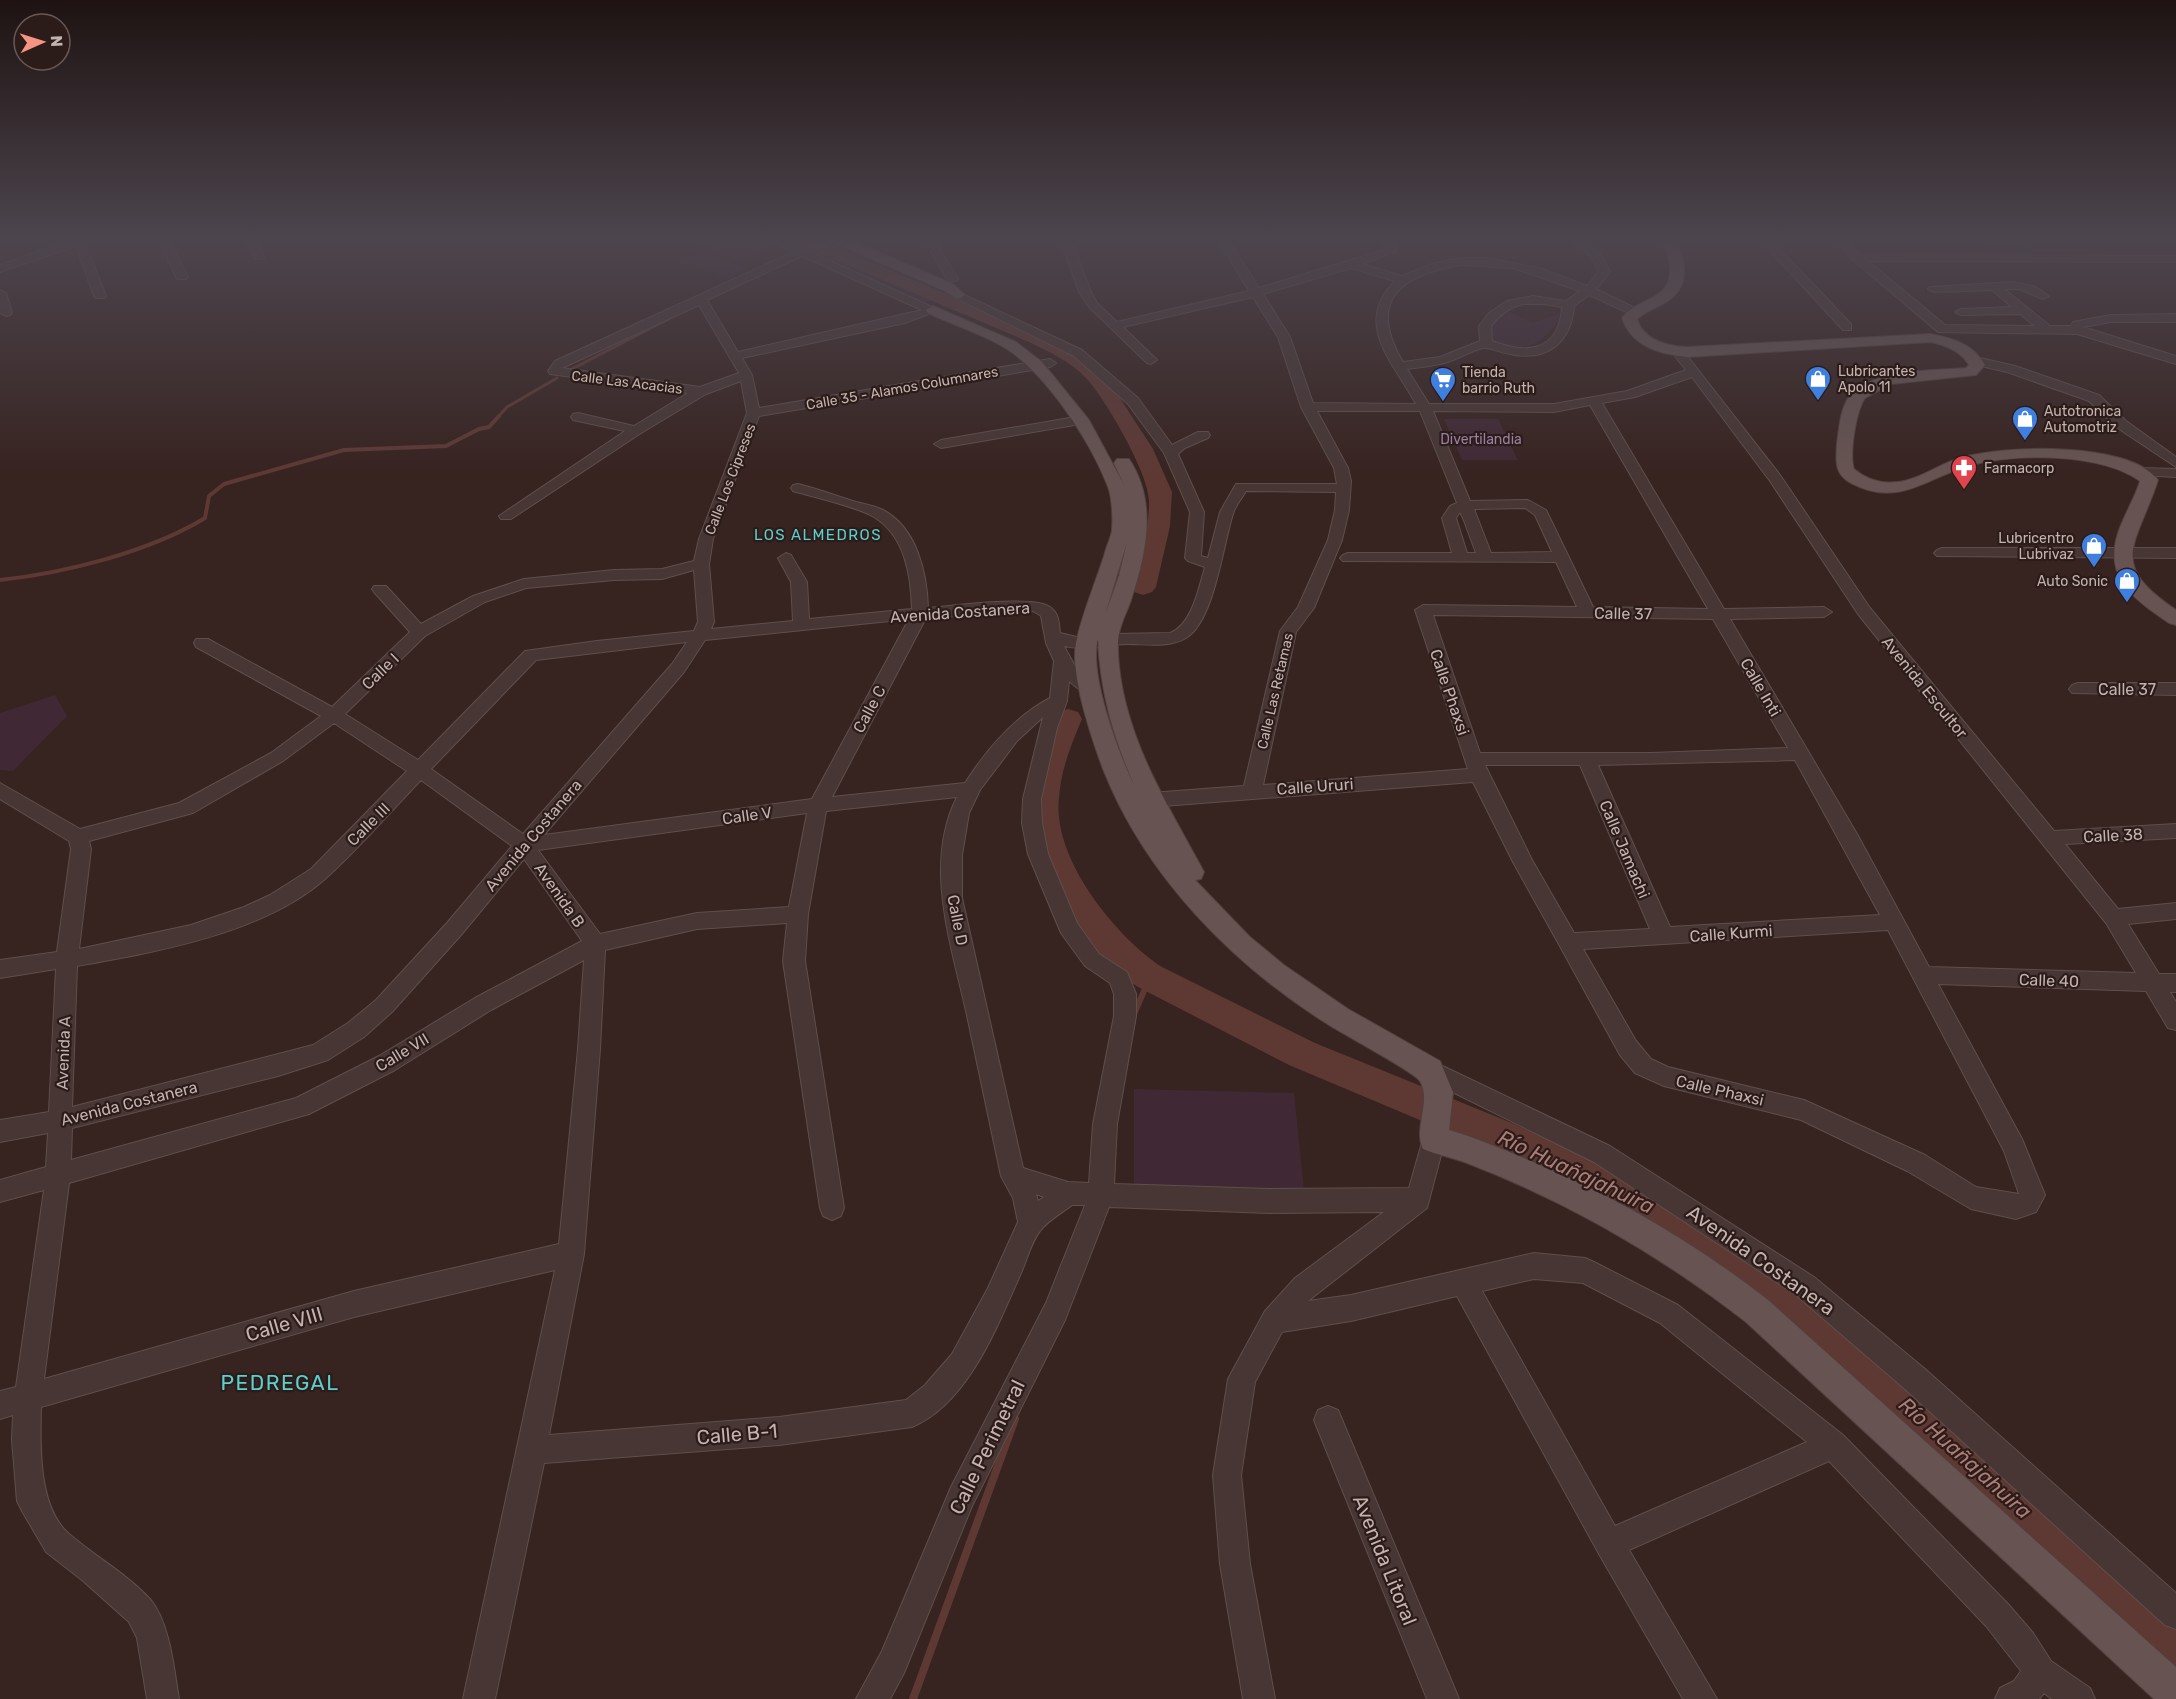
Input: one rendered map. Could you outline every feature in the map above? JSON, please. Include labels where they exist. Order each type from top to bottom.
[{"type":"main road","name":"Avenida Costanera","points":[[969,317],[1044,364],[1097,420],[1131,479],[1137,498],[1137,528],[1131,564],[1108,639],[1112,683],[1120,714],[1150,800],[1175,845],[1236,939]]},
{"type":"main road","points":[[1630,317],[1635,332],[1646,341],[1677,351],[1941,334],[1961,348],[1976,361],[1977,365],[1971,372],[1889,380],[1860,394],[1850,408],[1845,469],[1862,481],[1890,488],[1910,484],[1967,461],[1997,456],[2043,454],[2097,458],[2129,465],[2142,472],[2149,480],[2122,543],[2122,569],[2140,592],[2176,619]]},
{"type":"main road","name":"Avenida Costanera","points":[[1044,364],[1081,420],[1118,489],[1121,530],[1090,626],[1085,661],[1089,688],[1110,762],[1136,816],[1161,855],[1200,902],[1236,939],[1309,998],[1435,1081]]},
{"type":"main road","points":[[1110,762],[1129,789],[1140,797],[1150,800]]},
{"type":"main road","points":[[1435,1081],[1434,1137],[1558,1187],[1714,1276],[1756,1311],[2176,1693]]},
{"type":"street","name":"Calle Las Acacias","points":[[658,317],[559,364],[554,371],[701,391]]},
{"type":"street","name":"Calle Los Cipreses","points":[[701,634],[706,622],[701,564],[706,539],[754,413],[746,375],[713,317]]},
{"type":"street","points":[[737,356],[909,317]]},
{"type":"street","points":[[986,317],[1078,353],[1133,401],[1171,453],[1197,512],[1193,558],[1212,564]]},
{"type":"street","points":[[1105,317],[1150,360]]},
{"type":"street","points":[[1114,326],[1151,317]]},
{"type":"street","name":"Calle Las Retamas","points":[[1252,790],[1288,631],[1306,608],[1335,540],[1342,510],[1343,488],[1341,468],[1308,407],[1284,337],[1271,317]]},
{"type":"street","points":[[1382,317],[1381,326],[1399,366],[1425,408],[1485,556]]},
{"type":"street","points":[[1486,343],[1485,326],[1492,317]]},
{"type":"street","points":[[1399,366],[1442,360],[1486,343],[1499,349],[1527,353],[1546,349],[1556,341],[1565,327],[1567,317]]},
{"type":"street","points":[[1839,317],[1848,327]]},
{"type":"street","points":[[1923,317],[1941,334],[2046,329],[2077,330],[2120,340],[2176,360]]},
{"type":"street","points":[[2032,317],[2046,329]]},
{"type":"street","points":[[2077,330],[2077,325],[2084,321],[2100,319],[2176,318]]},
{"type":"street","name":"Avenida Escultor","points":[[1677,351],[1752,447],[1864,610],[2165,984],[2176,1021]]},
{"type":"street","points":[[1976,361],[2011,369],[2094,398],[2121,424],[2175,463]]},
{"type":"street","name":"Calle 35 - Alamos Columnares","points":[[754,413],[1044,364]]},
{"type":"street","points":[[1308,407],[1554,408],[1630,394],[1694,372]]},
{"type":"street","points":[[506,516],[636,430],[701,391],[746,375]]},
{"type":"street","name":"Calle Inti","points":[[1595,402],[1850,839],[1923,975]]},
{"type":"street","points":[[578,417],[636,430]]},
{"type":"street","points":[[941,444],[1081,420]]},
{"type":"street","points":[[1171,453],[1180,445],[1203,435]]},
{"type":"street","points":[[2142,472],[2175,463]]},
{"type":"street","points":[[1053,636],[1066,642],[1086,645],[1108,639],[1169,638],[1182,634],[1200,608],[1226,514],[1241,487],[1343,488]]},
{"type":"street","points":[[798,488],[878,513],[889,520],[905,543],[919,574],[920,612]]},
{"type":"street","points":[[1460,556],[1449,518],[1455,509],[1465,505],[1511,504],[1535,507],[1541,513],[1587,612]]},
{"type":"street","points":[[1942,553],[2176,553]]},
{"type":"street","points":[[1348,558],[1562,557]]},
{"type":"street","points":[[786,558],[800,579],[802,588],[801,625]]},
{"type":"street","name":"Calle I","points":[[78,837],[186,808],[226,788],[277,757],[334,715],[419,632],[479,599],[524,584],[614,575],[662,574],[701,564]]},
{"type":"street","points":[[380,589],[419,632]]},
{"type":"street","name":"Avenida Costanera","points":[[0,1131],[60,1120],[278,1066],[320,1053],[356,1030],[384,1006],[454,929],[678,668],[701,634],[920,612],[1035,606],[1043,609],[1049,615],[1062,662],[1079,681],[1089,688]]},
{"type":"street","name":"Calle 37","points":[[1423,610],[1718,614],[1824,612]]},
{"type":"street","name":"Calle Phaxsi","points":[[1423,610],[1476,767],[1523,862],[1628,1048],[1643,1066],[1664,1076],[1804,1110],[1906,1159],[1971,1197],[2016,1207],[2027,1204],[2033,1195],[2018,1157],[1923,975]]},
{"type":"street","name":"Calle C","points":[[832,1208],[794,961],[798,914],[818,805],[920,612]]},
{"type":"street","name":"Calle III","points":[[0,969],[67,960],[219,924],[252,912],[285,896],[318,874],[421,771],[519,664],[531,655],[701,634]]},
{"type":"street","name":"Avenida B","points":[[202,643],[334,715],[421,771],[524,845],[595,944],[589,1049],[571,1254],[479,1699]]},
{"type":"street","name":"Calle Perimetral","points":[[872,1699],[893,1662],[961,1497],[1056,1311],[1101,1195],[1105,1124],[1125,1016],[1125,994],[1119,978],[1092,960],[1068,927],[1038,854],[1032,823],[1032,799],[1046,734],[1058,701],[1062,662]]},
{"type":"street","name":"Calle 37","points":[[2078,689],[2176,689]]},
{"type":"street","name":"Calle D","points":[[1031,1222],[1024,1195],[1013,1176],[952,898],[951,855],[958,819],[970,789],[1018,727],[1035,712],[1058,701]]},
{"type":"street","name":"Calle Ururi","points":[[1150,800],[1476,767],[1587,760],[1800,754]]},
{"type":"street","name":"Calle Jamachi","points":[[1587,760],[1664,937]]},
{"type":"street","name":"Calle V","points":[[524,845],[818,805],[970,789]]},
{"type":"street","points":[[0,790],[78,837]]},
{"type":"street","name":"Calle 38","points":[[2049,838],[2176,831]]},
{"type":"street","name":"Avenida A","points":[[78,837],[81,849],[67,960],[58,1174],[28,1396],[26,1440],[32,1501],[56,1542],[93,1569],[140,1611],[152,1636],[163,1699]]},
{"type":"street","points":[[2113,917],[2176,912]]},
{"type":"street","name":"Calle VII","points":[[0,1191],[301,1107],[387,1063],[483,1004],[595,944],[697,921],[798,914]]},
{"type":"street","name":"Calle Kurmi","points":[[1568,942],[1893,922]]},
{"type":"street","name":"Calle 40","points":[[1923,975],[2165,984]]},
{"type":"street","name":"Avenida Costanera","points":[[1435,1081],[1602,1154],[1805,1286],[1924,1388],[2176,1614]]},
{"type":"street","points":[[1259,1699],[1235,1564],[1227,1475],[1242,1379],[1274,1320],[1304,1287],[1418,1200],[1434,1137]]},
{"type":"street","points":[[1013,1176],[1068,1193],[1101,1195],[1269,1201],[1418,1200]]},
{"type":"street","points":[[1031,1222],[1068,1193]]},
{"type":"street","name":"Calle B-1","points":[[532,1450],[779,1431],[912,1413],[935,1395],[962,1364],[997,1297],[1031,1222]]},
{"type":"street","name":"Calle VIII","points":[[0,1405],[354,1304],[571,1254]]},
{"type":"street","points":[[1274,1320],[1351,1308],[1534,1266],[1585,1271],[1670,1314],[1833,1445],[1997,1616],[2022,1644],[2040,1672],[2079,1699]]},
{"type":"street","points":[[1464,1282],[1609,1544],[1701,1699]]},
{"type":"street","name":"Avenida Litoral","points":[[1328,1420],[1443,1699]]},
{"type":"street","points":[[1609,1544],[1833,1445]]},
{"type":"street","points":[[2011,1699],[2025,1692],[2040,1672]]},
{"type":"green space","points":[[1500,317],[1521,317],[1533,323],[1550,317],[1559,317],[1544,337],[1522,347],[1491,342],[1488,327]]},
{"type":"green space","name":"Divertilandia","points":[[1444,419],[1498,419],[1518,460],[1462,460]]},
{"type":"green space","points":[[55,695],[67,716],[13,771],[0,770],[0,713]]},
{"type":"green space","points":[[1134,1089],[1294,1093],[1304,1189],[1134,1185]]},
{"type":"waterway","points":[[570,370],[672,317]]},
{"type":"waterway","name":"Río Huañajahuira","points":[[987,317],[1036,338],[1085,366],[1096,376],[1142,449],[1156,479],[1161,502],[1158,526],[1143,587]]},
{"type":"waterway","points":[[498,417],[507,407],[557,378]]},
{"type":"waterway","points":[[0,580],[79,566],[133,551],[158,541],[205,518],[209,496],[224,484],[344,450],[446,446],[479,429],[489,427],[499,416]]},
{"type":"waterway","name":"Río Huañajahuira","points":[[1068,719],[1051,758],[1043,800],[1048,842],[1083,912],[1129,963],[1150,977],[1302,1054],[1498,1135],[1666,1214],[1751,1270],[1818,1325],[2176,1646]]},
{"type":"waterway","points":[[1134,1014],[1150,977]]},
{"type":"waterway","points":[[913,1699],[1015,1419]]},
{"type":"place","name":"Lubricantes Apolo 11","points":[[1818,402]]},
{"type":"place","name":"Tienda barrio Ruth","points":[[1443,403]]},
{"type":"place","name":"Autotronica Automotriz","points":[[2025,442]]},
{"type":"place","name":"Farmacorp","points":[[1964,491]]},
{"type":"place","name":"Lubricentro Lubrivaz","points":[[2094,569]]},
{"type":"place","name":"Auto Sonic","points":[[2127,604]]},
{"type":"district","name":"LOS ALMEDROS","points":[[818,535]]},
{"type":"district","name":"PEDREGAL","points":[[280,1383]]}]
